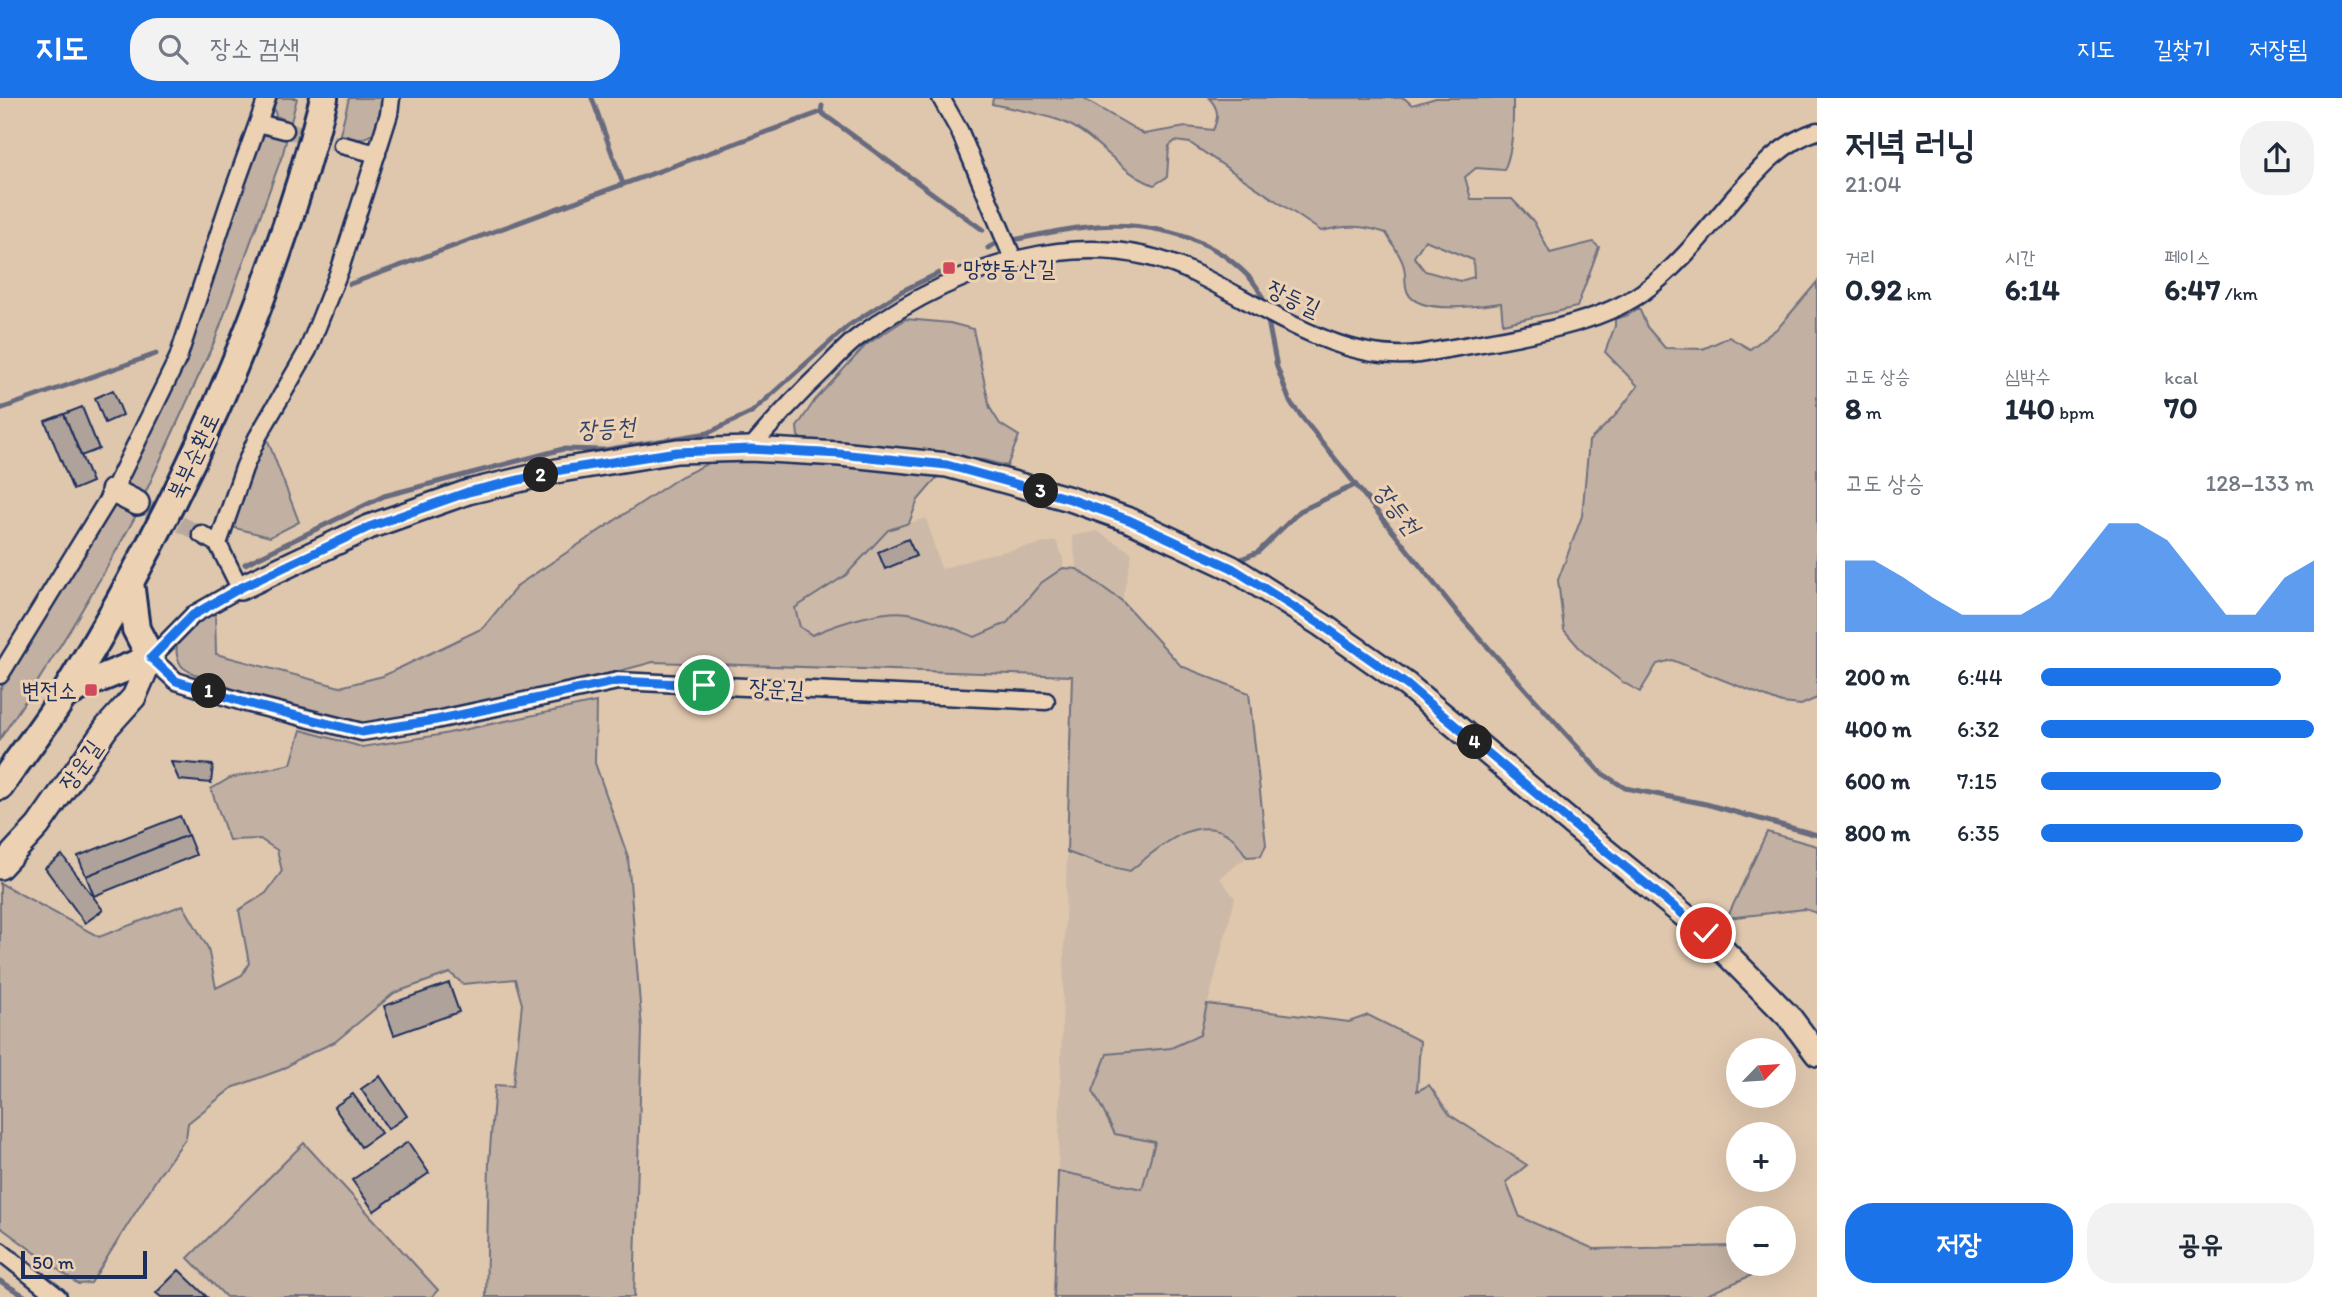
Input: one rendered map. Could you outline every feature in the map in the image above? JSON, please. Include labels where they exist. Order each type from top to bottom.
[{"type":"main road","name":"북부순환로","points":[[0,786],[63,696],[130,582],[163,519],[230,374],[264,287],[307,160],[324,98]]},
{"type":"main road","points":[[63,696],[151,658],[136,629],[130,582]]},
{"type":"street","points":[[0,675],[113,491],[178,358],[267,98]]},
{"type":"street","points":[[218,544],[257,438],[308,349],[340,269],[389,114],[391,98]]},
{"type":"street","points":[[941,98],[960,132],[1009,248]]},
{"type":"street","points":[[258,123],[285,130]]},
{"type":"street","name":"장등길","points":[[750,449],[780,412],[859,336],[914,301],[981,269],[1009,248],[1058,252],[1124,251],[1157,258],[1183,268],[1292,324],[1358,352],[1399,357],[1565,326],[1610,311],[1643,292],[1660,278],[1764,164],[1782,148],[1817,131]]},
{"type":"street","points":[[342,145],[377,154]]},
{"type":"street","name":"장운길","points":[[0,867],[38,827],[107,727],[134,697],[151,658],[193,615],[240,588],[369,527],[468,492],[561,470],[677,452],[750,449],[840,454],[947,465],[1070,499],[1129,520],[1232,568],[1322,625],[1407,685],[1706,933],[1791,1019],[1817,1054]]},
{"type":"street","points":[[113,491],[137,503]]},
{"type":"street","points":[[201,534],[218,544],[240,588]]},
{"type":"street","name":"장운길","points":[[151,658],[176,681],[246,703],[362,732],[436,720],[618,681],[1046,701]]},
{"type":"street","points":[[0,1251],[58,1297]]},
{"type":"shaded area","points":[[274,98],[297,98],[291,122],[276,116]]},
{"type":"shaded area","points":[[349,98],[385,98],[379,130],[360,139],[339,138]]},
{"type":"shaded area","points":[[993,98],[1082,98],[1144,134],[1186,127],[1213,130],[1217,113],[1209,98],[1404,98],[1412,105],[1436,98],[1513,98],[1511,144],[1504,170],[1476,168],[1465,177],[1471,199],[1512,199],[1534,222],[1550,253],[1593,242],[1599,247],[1577,307],[1503,324],[1501,303],[1436,307],[1414,300],[1407,290],[1403,263],[1386,233],[1354,227],[1321,231],[1190,143],[1175,141],[1169,146],[1167,177],[1154,185],[1142,180],[1089,137],[1066,123],[1040,114],[992,104]],"holes":[[[1425,240],[1473,260],[1474,277],[1460,281],[1425,271],[1414,257]]]},
{"type":"shaded area","points":[[275,129],[288,133],[283,153],[215,340],[143,498],[129,489],[127,474],[257,139],[263,133]]},
{"type":"shaded area","points":[[1817,282],[1817,698],[1801,705],[1782,703],[1672,660],[1657,664],[1640,692],[1583,652],[1564,630],[1558,580],[1582,516],[1589,441],[1613,418],[1638,386],[1605,352],[1615,319],[1639,308],[1647,327],[1665,348],[1703,349],[1729,337],[1750,349],[1779,327]]},
{"type":"shaded area","points":[[906,319],[950,323],[973,329],[990,408],[1000,424],[1019,436],[1007,466],[983,460],[803,441],[798,436],[797,427],[815,400],[866,345]]},
{"type":"shaded area","points":[[265,433],[299,522],[270,537],[235,528],[231,521]]},
{"type":"shaded area","points":[[723,456],[942,472],[918,500],[909,523],[888,530],[846,575],[795,608],[800,627],[812,635],[862,618],[902,612],[929,619],[975,637],[1007,623],[1041,583],[1063,568],[1077,569],[1122,601],[1181,666],[1249,693],[1266,845],[1261,856],[1247,857],[1230,836],[1203,828],[1190,831],[1164,844],[1130,871],[1102,865],[1067,852],[1072,676],[653,662],[461,706],[362,723],[297,708],[210,681],[181,665],[177,655],[179,638],[191,624],[215,610],[216,654],[340,687],[383,676],[483,628],[518,585],[680,477]]},
{"type":"shaded area","points":[[116,504],[139,510],[72,626],[0,739],[0,690],[106,511]]},
{"type":"shaded area","points":[[926,518],[941,569],[986,555],[1056,541],[1063,557],[1063,568],[1041,583],[1007,623],[975,637],[910,613],[876,615],[832,626],[812,635],[800,627],[795,608],[846,575],[888,530]]},
{"type":"shaded area","points":[[1097,531],[1132,553],[1122,601],[1077,569],[1072,536]]},
{"type":"shaded area","points":[[596,702],[595,763],[628,857],[642,1029],[634,1297],[486,1297],[489,1162],[495,1085],[513,1086],[522,1004],[515,979],[463,984],[450,973],[394,993],[335,1042],[283,1069],[232,1088],[188,1123],[186,1138],[159,1175],[91,1283],[78,1284],[0,1227],[0,883],[99,937],[183,905],[208,948],[216,988],[242,975],[249,963],[239,910],[266,893],[282,871],[277,850],[260,839],[229,840],[211,789],[230,778],[291,764],[301,730],[362,747],[439,735]]},
{"type":"shaded area","points":[[1203,827],[1231,836],[1247,857],[1220,878],[1235,898],[1200,1035],[1171,1048],[1107,1055],[1155,1142],[1142,1189],[1058,1171],[1067,852],[1102,865],[1130,871],[1168,841]]},
{"type":"shaded area","points":[[1767,832],[1817,846],[1817,913],[1805,909],[1727,918]]},
{"type":"shaded area","points":[[1207,1004],[1349,1022],[1368,1015],[1420,1041],[1417,1091],[1429,1085],[1450,1115],[1527,1165],[1506,1182],[1520,1217],[1594,1249],[1726,1246],[1726,1276],[1750,1276],[1702,1297],[1054,1297],[1058,1171],[1142,1189],[1155,1142],[1115,1134],[1093,1091],[1107,1054],[1171,1048],[1200,1035]]},
{"type":"shaded area","points":[[304,1143],[438,1290],[432,1297],[226,1297],[188,1258]]},
{"type":"building","points":[[113,390],[123,415],[105,423],[95,398]]},
{"type":"building","points":[[82,407],[99,449],[81,456],[64,414]]},
{"type":"building","points":[[64,414],[92,482],[73,490],[45,421]]},
{"type":"building","points":[[908,539],[916,556],[885,569],[878,552]]},
{"type":"building","points":[[171,762],[213,765],[211,783],[179,780]]},
{"type":"building","points":[[180,816],[188,835],[86,876],[78,856]]},
{"type":"building","points":[[188,835],[196,855],[94,896],[86,876]]},
{"type":"building","points":[[62,855],[103,910],[85,923],[45,868]]},
{"type":"building","points":[[449,983],[459,1012],[394,1035],[384,1006]]},
{"type":"building","points":[[380,1076],[407,1116],[388,1129],[361,1089]]},
{"type":"building","points":[[353,1094],[381,1133],[361,1147],[334,1107]]},
{"type":"building","points":[[408,1142],[429,1173],[374,1211],[352,1180]]},
{"type":"building","points":[[179,1270],[207,1297],[161,1297],[156,1293]]},
{"type":"waterway","points":[[592,98],[623,184]]},
{"type":"waterway","points":[[822,106],[821,112],[826,116],[983,230]]},
{"type":"waterway","points":[[350,284],[821,112]]},
{"type":"waterway","name":"장등천","points":[[988,248],[995,244],[1086,227],[1123,226],[1161,230],[1198,242],[1230,260],[1256,286],[1265,306]]},
{"type":"waterway","name":"장등천","points":[[245,564],[384,496],[563,449],[604,450],[708,433],[752,412],[848,326],[902,291],[939,273]]},
{"type":"waterway","name":"장등천","points":[[1267,316],[1277,367],[1290,402],[1460,616],[1600,772],[1625,788],[1706,804],[1817,835]]},
{"type":"waterway","points":[[0,409],[156,354]]},
{"type":"waterway","points":[[1241,559],[1258,552],[1300,511],[1355,485]]},
{"type":"waterway","points":[[0,1281],[26,1297]]},
{"type":"tunnel","points":[[285,130],[342,145]]},
{"type":"tunnel","points":[[137,503],[201,534]]},
{"type":"place","name":"망향동산길","points":[[949,268]]},
{"type":"place","name":"변전소","points":[[91,690]]},
{"type":"route","points":[[704,685],[618,681],[436,720],[362,732],[246,703],[176,681],[151,658],[193,615],[240,588],[369,527],[468,492],[561,470],[677,452],[750,449],[840,454],[947,465],[1070,499],[1129,520],[1232,568],[1322,625],[1407,685],[1706,933]]}]
